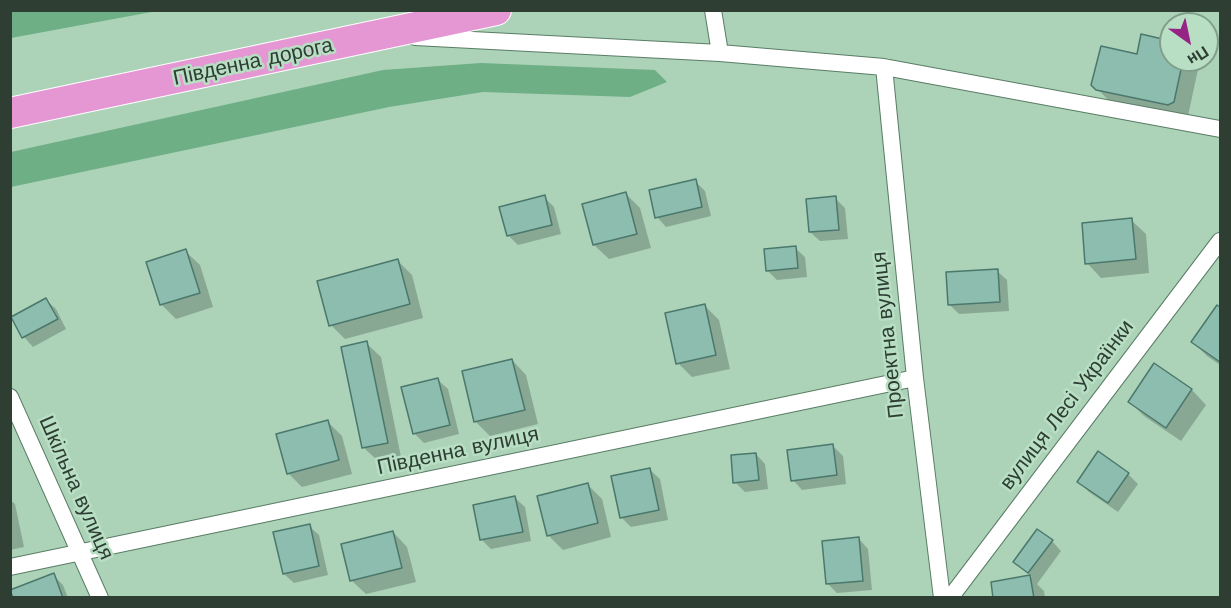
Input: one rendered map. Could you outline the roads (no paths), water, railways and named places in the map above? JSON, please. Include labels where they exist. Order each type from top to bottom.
[{"type":"highway","name":"Південна дорога","points":[[10,113],[496,10]]},
{"type":"street","points":[[713,10],[720,52]]},
{"type":"street","points":[[381,35],[720,52],[884,67],[1221,129]]},
{"type":"street","name":"Проектна вулиця","points":[[884,67],[915,378],[942,597]]},
{"type":"street","name":"вулиця Лесі Українки","points":[[950,597],[1221,241]]},
{"type":"street","name":"Південна вулиця","points":[[10,567],[915,378]]},
{"type":"street","name":"Шкільна вулиця","points":[[10,397],[100,597]]}]
